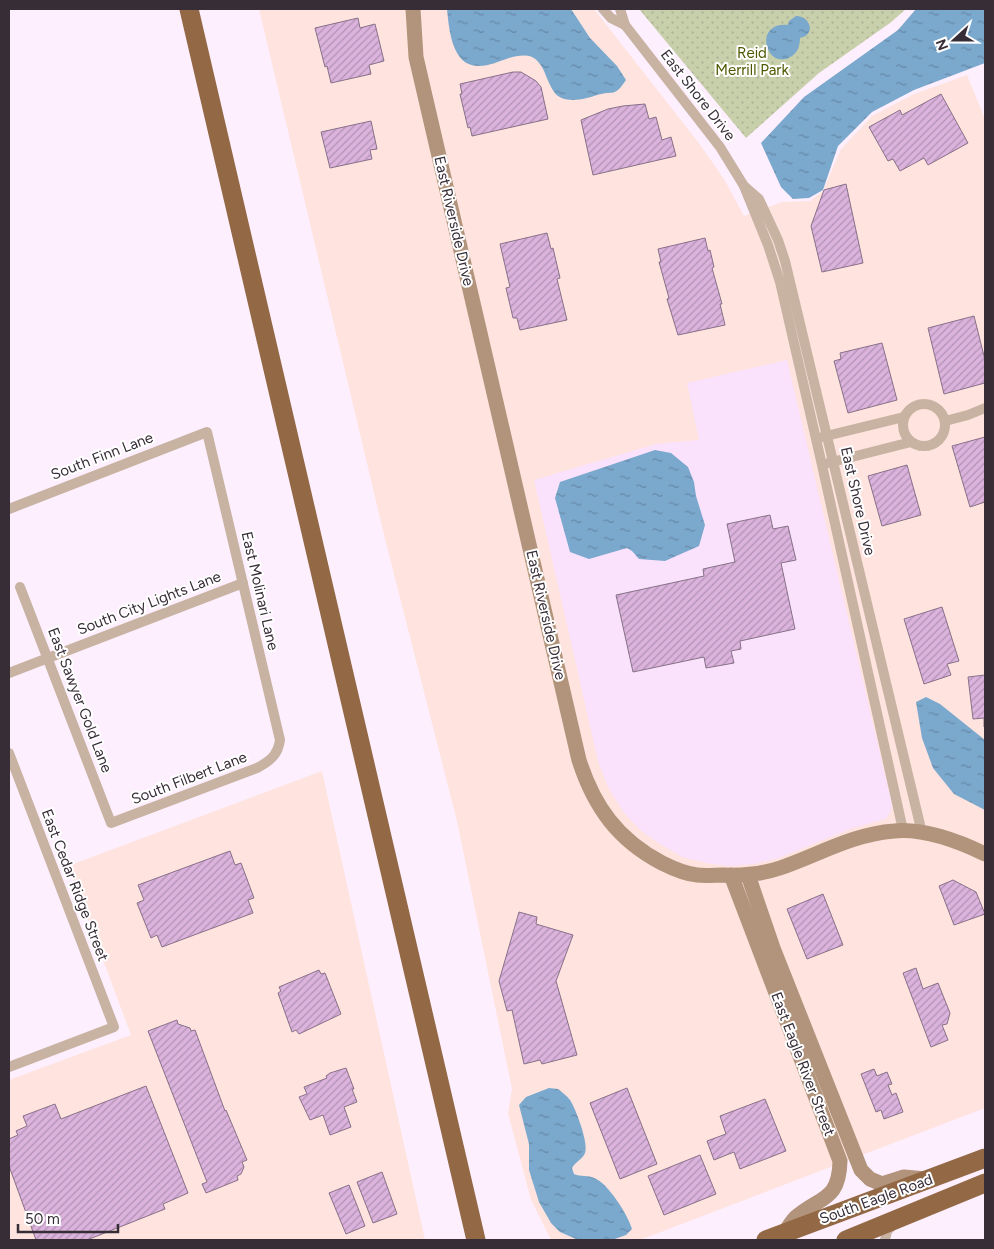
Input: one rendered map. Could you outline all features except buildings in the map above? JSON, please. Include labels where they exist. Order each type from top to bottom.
[{"type":"highway","points":[[190,9],[476,1240]]},
{"type":"highway","name":"South Eagle Road","points":[[775,1237],[985,1158]]},
{"type":"highway","points":[[867,1236],[875,1216],[904,1204],[934,1178]]},
{"type":"highway","name":"South Eagle Road","points":[[846,1240],[867,1236],[900,1218],[985,1183]]},
{"type":"street","name":"East Riverside Drive","points":[[413,9],[416,56],[580,760],[586,782],[597,804],[612,825],[637,849],[670,867],[696,875],[748,875],[780,868],[844,842],[864,836],[903,830],[944,838],[970,846],[985,854]]},
{"type":"street","name":"East Shore Drive","points":[[603,9],[611,18],[625,25]]},
{"type":"street","name":"East Shore Drive","points":[[620,9],[625,25],[720,146],[744,186],[775,264],[816,438],[903,830]]},
{"type":"street","name":"East Shore Drive","points":[[744,186],[759,199],[778,240],[785,261],[922,833]]},
{"type":"street","points":[[816,438],[904,417],[912,407],[925,404],[937,408],[942,413],[945,421],[944,433],[936,443],[924,446],[912,442],[822,465]]},
{"type":"street","points":[[945,421],[985,408]]},
{"type":"street","points":[[904,417],[904,431],[912,442]]},
{"type":"street","name":"South Finn Lane","points":[[9,509],[207,432]]},
{"type":"street","name":"East Molinari Lane","points":[[207,432],[280,740],[278,750],[274,756]]},
{"type":"street","name":"South City Lights Lane","points":[[9,673],[243,583]]},
{"type":"street","name":"East Sawyer Gold Lane","points":[[20,587],[111,823]]},
{"type":"street","name":"East Cedar Ridge Street","points":[[9,753],[114,1027],[9,1067]]},
{"type":"street","name":"South Filbert Lane","points":[[111,823],[257,768],[274,756]]},
{"type":"street","name":"East Eagle River Street","points":[[732,875],[840,1161],[840,1174],[832,1192],[822,1201],[795,1218],[775,1237]]},
{"type":"street","name":"East Eagle River Street","points":[[748,875],[777,957],[861,1170],[870,1179],[882,1184],[904,1177],[934,1178]]},
{"type":"street","points":[[886,1240],[887,1231],[900,1218]]},
{"type":"shaded area","points":[[259,9],[594,9],[698,142],[724,179],[744,216],[782,202],[810,201],[823,191],[841,149],[872,116],[914,94],[967,75],[985,119],[985,1108],[640,1240],[551,1240],[531,1200],[508,1113],[512,1089],[457,821],[385,539]]},
{"type":"shaded area","points":[[787,360],[892,804],[891,811],[886,819],[850,829],[779,858],[754,864],[731,866],[711,864],[682,857],[640,830],[624,813],[608,787],[598,761],[534,480],[656,444],[699,440],[687,383]]},
{"type":"shaded area","points":[[322,771],[425,1240],[9,1240],[9,1080],[131,1035],[68,866]]},
{"type":"green space","name":"Reid Merrill Park","points":[[639,9],[906,9],[890,23],[819,73],[746,138]]},
{"type":"water","points":[[447,9],[571,9],[590,38],[617,66],[626,80],[616,91],[569,100],[563,99],[554,92],[542,67],[532,57],[520,56],[487,65],[470,65],[458,54],[454,45]]},
{"type":"water","points":[[916,9],[985,9],[985,63],[914,90],[872,112],[838,146],[823,190],[809,198],[793,199],[781,187],[761,143],[804,97],[898,30]]},
{"type":"water","points":[[796,16],[808,22],[810,30],[805,36],[800,38],[798,48],[792,56],[783,59],[776,58],[770,53],[767,46],[766,38],[769,31],[777,26],[788,25],[789,21]]},
{"type":"water","points":[[655,450],[671,453],[688,467],[694,482],[696,496],[705,525],[699,546],[665,561],[639,559],[627,548],[589,559],[570,552],[555,498],[560,482]]},
{"type":"water","points":[[926,697],[940,704],[985,740],[985,810],[954,794],[933,768],[922,738],[916,702]]},
{"type":"water","points":[[549,1088],[558,1089],[569,1099],[573,1104],[581,1126],[586,1149],[584,1155],[572,1168],[574,1174],[594,1178],[611,1193],[630,1223],[632,1229],[626,1235],[612,1240],[576,1239],[560,1232],[551,1223],[539,1202],[529,1170],[529,1144],[519,1105],[526,1097]]}]
